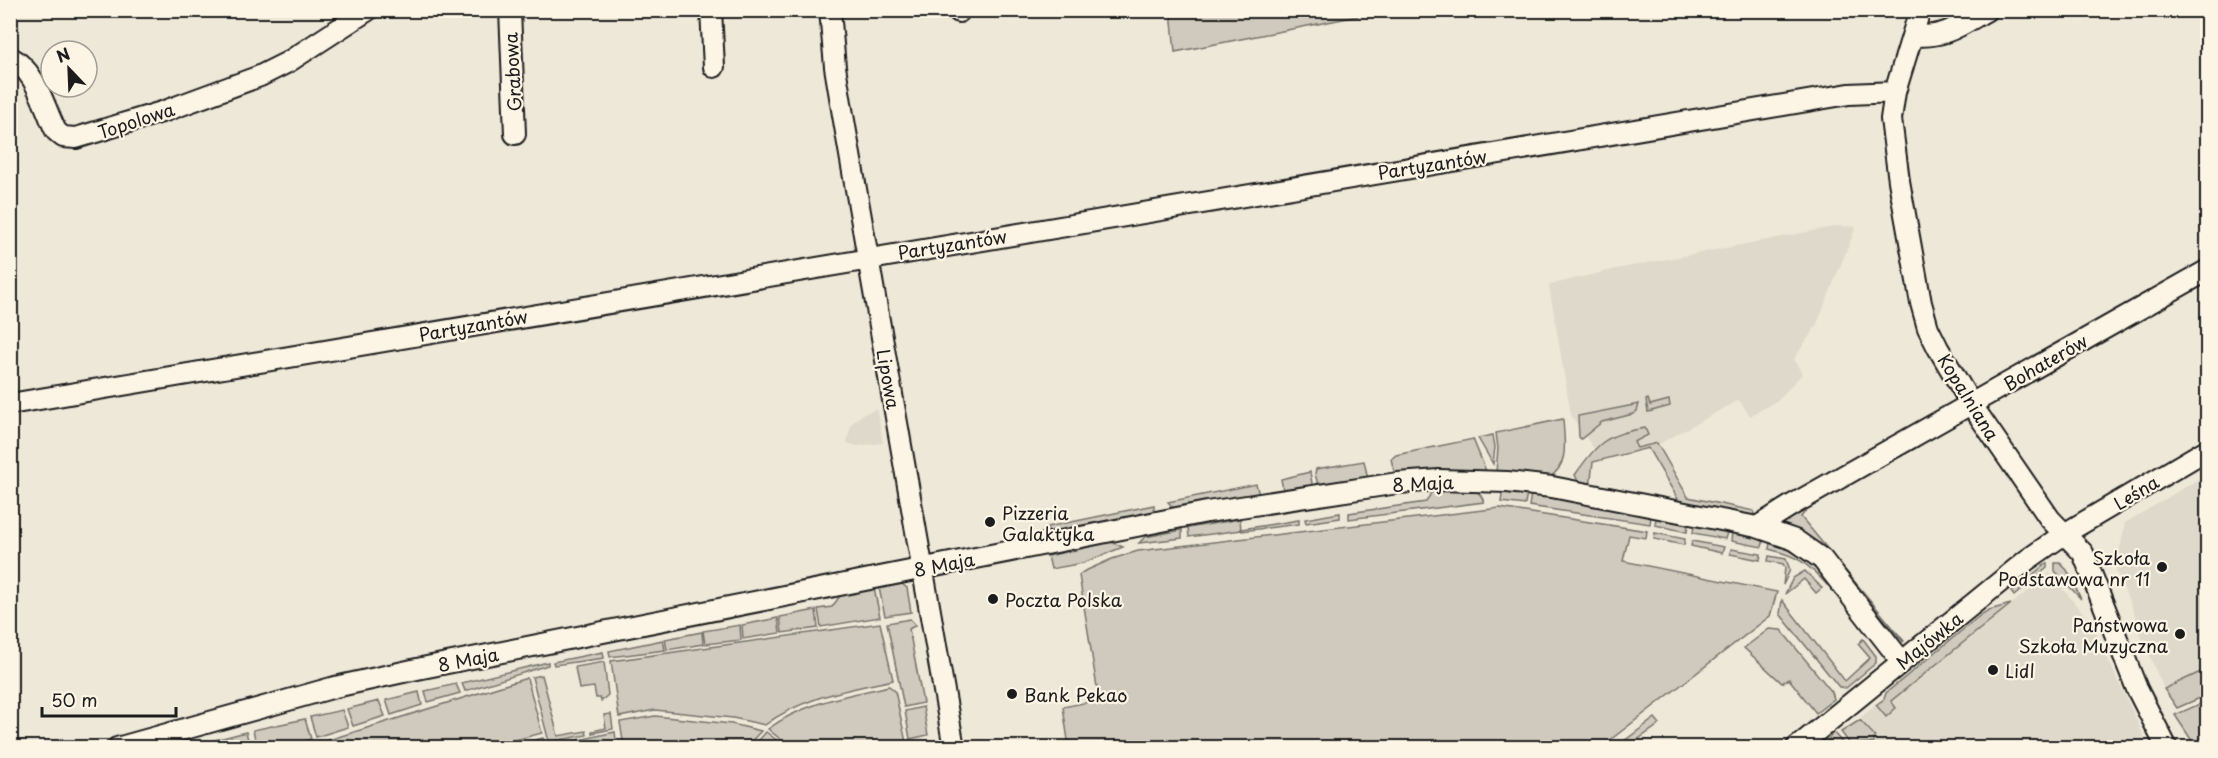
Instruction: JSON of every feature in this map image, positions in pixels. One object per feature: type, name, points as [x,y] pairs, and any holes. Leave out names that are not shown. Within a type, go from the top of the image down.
[{"type":"street","name":"Topolowa","points":[[11,57],[22,65],[32,79],[56,131],[63,137],[71,139],[165,111],[260,76],[297,57],[368,10]]},
{"type":"street","name":"Grabowa","points":[[510,10],[515,134]]},
{"type":"street","points":[[711,10],[714,67]]},
{"type":"street","name":"Lipowa","points":[[830,10],[841,105],[954,747]]},
{"type":"street","name":"Kopalniana","points":[[1920,10],[1895,92],[1891,118],[1921,303],[1928,327],[1971,404],[2050,519],[2083,553],[2137,689],[2167,747]]},
{"type":"street","points":[[1913,35],[1929,37],[1947,32],[1987,10]]},
{"type":"street","name":"Partyzantów","points":[[10,404],[1849,94],[1895,92]]},
{"type":"street","name":"Bohaterów","points":[[1757,527],[1791,505],[2208,270]]},
{"type":"street","name":"Leśna","points":[[2064,534],[2208,449]]},
{"type":"street","name":"8 Maja","points":[[117,747],[346,685],[922,568],[1207,512],[1398,483],[1439,480],[1507,482],[1552,487],[1757,527],[1796,540],[1822,559],[1902,662]]},
{"type":"street","name":"Majówka","points":[[1796,747],[2027,561],[2064,534]]},
{"type":"shaded area","points":[[1171,10],[1361,11],[1358,16],[1175,52]]},
{"type":"shaded area","points":[[1838,226],[1856,227],[1816,326],[1794,359],[1802,374],[1778,400],[1750,416],[1739,400],[1659,444],[1598,455],[1571,415],[1549,285],[1616,269]]},
{"type":"shaded area","points":[[1648,399],[1650,405],[1669,400],[1670,406],[1648,412],[1646,400]]},
{"type":"shaded area","points":[[1639,404],[1637,411],[1633,414],[1602,422],[1581,439],[1579,437],[1578,416]]},
{"type":"shaded area","points":[[877,409],[883,443],[858,446],[847,443],[851,424],[863,414]]},
{"type":"shaded area","points":[[1563,419],[1565,444],[1563,459],[1556,472],[1549,478],[1496,472],[1498,448],[1496,433]]},
{"type":"shaded area","points":[[1645,428],[1648,435],[1634,442],[1637,448],[1657,443],[1688,497],[1754,511],[1753,519],[1682,506],[1648,448],[1593,462],[1590,486],[1580,484],[1575,475],[1597,448],[1621,433]]},
{"type":"shaded area","points":[[1493,435],[1495,447],[1493,464],[1478,438]]},
{"type":"shaded area","points":[[1473,439],[1486,471],[1441,471],[1395,475],[1391,459],[1396,455]]},
{"type":"shaded area","points":[[1917,445],[1918,447],[1836,492]]},
{"type":"shaded area","points":[[1364,461],[1368,479],[1319,488],[1316,469]]},
{"type":"shaded area","points":[[1310,472],[1313,489],[1287,493],[1283,490],[1281,479]]},
{"type":"shaded area","points":[[2207,474],[2207,669],[2164,689],[2116,571],[2125,523]]},
{"type":"shaded area","points":[[1256,484],[1260,498],[1178,513],[1168,502]]},
{"type":"shaded area","points":[[1470,489],[1479,493],[1484,502],[1349,519],[1349,513],[1426,502],[1432,491]]},
{"type":"shaded area","points":[[1506,491],[1527,492],[1525,505],[1501,502],[1502,495]]},
{"type":"shaded area","points":[[1531,494],[1651,516],[1650,524],[1529,506]]},
{"type":"shaded area","points":[[1154,505],[1154,512],[1149,519],[1049,537],[1047,527]]},
{"type":"shaded area","points":[[1808,507],[1801,517],[1903,642],[1821,544],[1784,524],[1786,520]]},
{"type":"shaded area","points":[[1500,508],[1647,531],[1646,538],[1629,535],[1623,561],[1777,592],[1770,616],[1601,747],[1069,747],[1063,707],[1099,700],[1079,575],[1083,572],[1112,559],[1138,551]]},
{"type":"shaded area","points":[[1340,513],[1340,518],[1306,523],[1305,519]]},
{"type":"shaded area","points":[[1656,518],[1688,525],[1687,532],[1655,525]]},
{"type":"shaded area","points":[[1240,519],[1241,530],[1189,537],[1188,528]]},
{"type":"shaded area","points":[[1299,520],[1299,524],[1242,531],[1242,529]]},
{"type":"shaded area","points":[[1694,526],[1727,532],[1725,539],[1693,533]]},
{"type":"shaded area","points":[[1182,530],[1182,538],[1139,543],[1145,537]]},
{"type":"shaded area","points":[[1655,533],[1685,539],[1684,545],[1654,539]]},
{"type":"shaded area","points":[[1732,533],[1764,539],[1762,547],[1731,541]]},
{"type":"shaded area","points":[[1692,541],[1724,547],[1722,553],[1691,546]]},
{"type":"shaded area","points":[[1111,542],[1123,547],[1083,563],[1051,569],[1048,556]]},
{"type":"shaded area","points":[[1770,542],[1795,553],[1809,563],[1829,582],[1827,585],[1801,561],[1769,549]]},
{"type":"shaded area","points":[[1731,549],[1761,554],[1760,560],[1730,554]]},
{"type":"shaded area","points":[[1769,556],[1786,559],[1790,570],[1783,585],[1785,568],[1783,564],[1768,561]]},
{"type":"shaded area","points":[[2047,563],[2047,568],[2014,596],[2011,592]]},
{"type":"shaded area","points":[[2055,563],[2060,563],[2067,570],[2081,599],[2055,571]]},
{"type":"shaded area","points":[[1805,571],[1822,588],[1816,593],[1804,579],[1785,594],[1793,578]]},
{"type":"shaded area","points":[[2050,573],[2091,623],[2149,747],[1875,747],[1877,736],[1860,718],[1876,705],[1887,717],[1896,708],[1892,701]]},
{"type":"shaded area","points":[[902,584],[907,588],[911,612],[885,616],[879,588]]},
{"type":"shaded area","points":[[874,588],[880,617],[821,627],[818,609],[832,607],[842,593]]},
{"type":"shaded area","points":[[1782,600],[1845,681],[1870,658],[1858,644],[1863,639],[1876,656],[1876,663],[1846,688],[1839,687],[1780,614]]},
{"type":"shaded area","points":[[2011,604],[1891,701],[1896,708],[1886,717],[1876,705],[1884,699],[1886,693],[1982,614]]},
{"type":"shaded area","points":[[816,610],[818,628],[782,633],[780,617]]},
{"type":"shaded area","points":[[778,618],[780,633],[743,639],[742,625]]},
{"type":"shaded area","points":[[910,619],[916,625],[909,629],[923,703],[904,707],[887,623]]},
{"type":"shaded area","points":[[880,623],[893,680],[842,691],[810,701],[779,715],[765,725],[733,718],[655,710],[619,717],[611,661]]},
{"type":"shaded area","points":[[740,625],[741,640],[705,644],[703,631]]},
{"type":"shaded area","points":[[1769,629],[1781,630],[1832,692],[1834,699],[1816,713],[1789,679],[1782,683],[1744,648]]},
{"type":"shaded area","points":[[702,632],[703,644],[667,650],[665,639]]},
{"type":"shaded area","points":[[663,640],[665,650],[610,657],[609,651]]},
{"type":"shaded area","points":[[603,652],[604,658],[554,665],[553,662]]},
{"type":"shaded area","points":[[548,662],[548,665],[465,691],[462,683]]},
{"type":"shaded area","points":[[604,662],[608,695],[601,701],[600,698],[596,698],[594,687],[579,689],[575,667]]},
{"type":"shaded area","points":[[2207,669],[2207,695],[2177,708],[2164,689]]},
{"type":"shaded area","points":[[542,675],[558,736],[586,731],[587,735],[549,742],[532,677]]},
{"type":"shaded area","points":[[527,678],[542,733],[489,747],[306,747]]},
{"type":"shaded area","points":[[456,684],[460,693],[428,702],[425,691]]},
{"type":"shaded area","points":[[889,686],[895,691],[907,747],[790,747],[768,729],[811,706]]},
{"type":"shaded area","points":[[419,692],[422,705],[391,715],[386,700]]},
{"type":"shaded area","points":[[379,701],[385,716],[353,726],[347,709]]},
{"type":"shaded area","points":[[2204,702],[2207,710],[2207,747],[2196,747],[2175,715]]},
{"type":"shaded area","points":[[923,707],[928,735],[910,739],[905,711]]},
{"type":"shaded area","points":[[342,710],[348,727],[316,737],[310,717]]},
{"type":"shaded area","points":[[611,714],[613,729],[592,733],[592,731],[606,728],[604,715]]},
{"type":"shaded area","points":[[655,716],[732,724],[761,731],[746,747],[624,747],[620,722]]},
{"type":"shaded area","points":[[1655,718],[1660,724],[1627,747],[1616,747]]},
{"type":"shaded area","points":[[305,719],[311,739],[287,746],[256,743],[253,730]]},
{"type":"shaded area","points":[[1860,720],[1875,736],[1874,743],[1850,744],[1841,732]]},
{"type":"shaded area","points":[[246,732],[250,747],[188,747]]},
{"type":"shaded area","points":[[615,732],[617,747],[552,748],[552,746]]},
{"type":"shaded area","points":[[766,732],[786,747],[753,747]]},
{"type":"shaded area","points":[[1833,732],[1846,747],[1824,747]]},
{"type":"shaded area","points":[[543,738],[545,747],[509,747]]},
{"type":"place","name":"Pizzeria Galaktyka","points":[[990,522]]},
{"type":"place","name":"Szkoła Podstawowa nr 11","points":[[2162,567]]},
{"type":"place","name":"Poczta Polska","points":[[993,599]]},
{"type":"place","name":"Państwowa Szkoła Muzyczna","points":[[2180,634]]},
{"type":"place","name":"Lidl","points":[[1993,670]]},
{"type":"place","name":"Bank Pekao","points":[[1012,694]]}]
